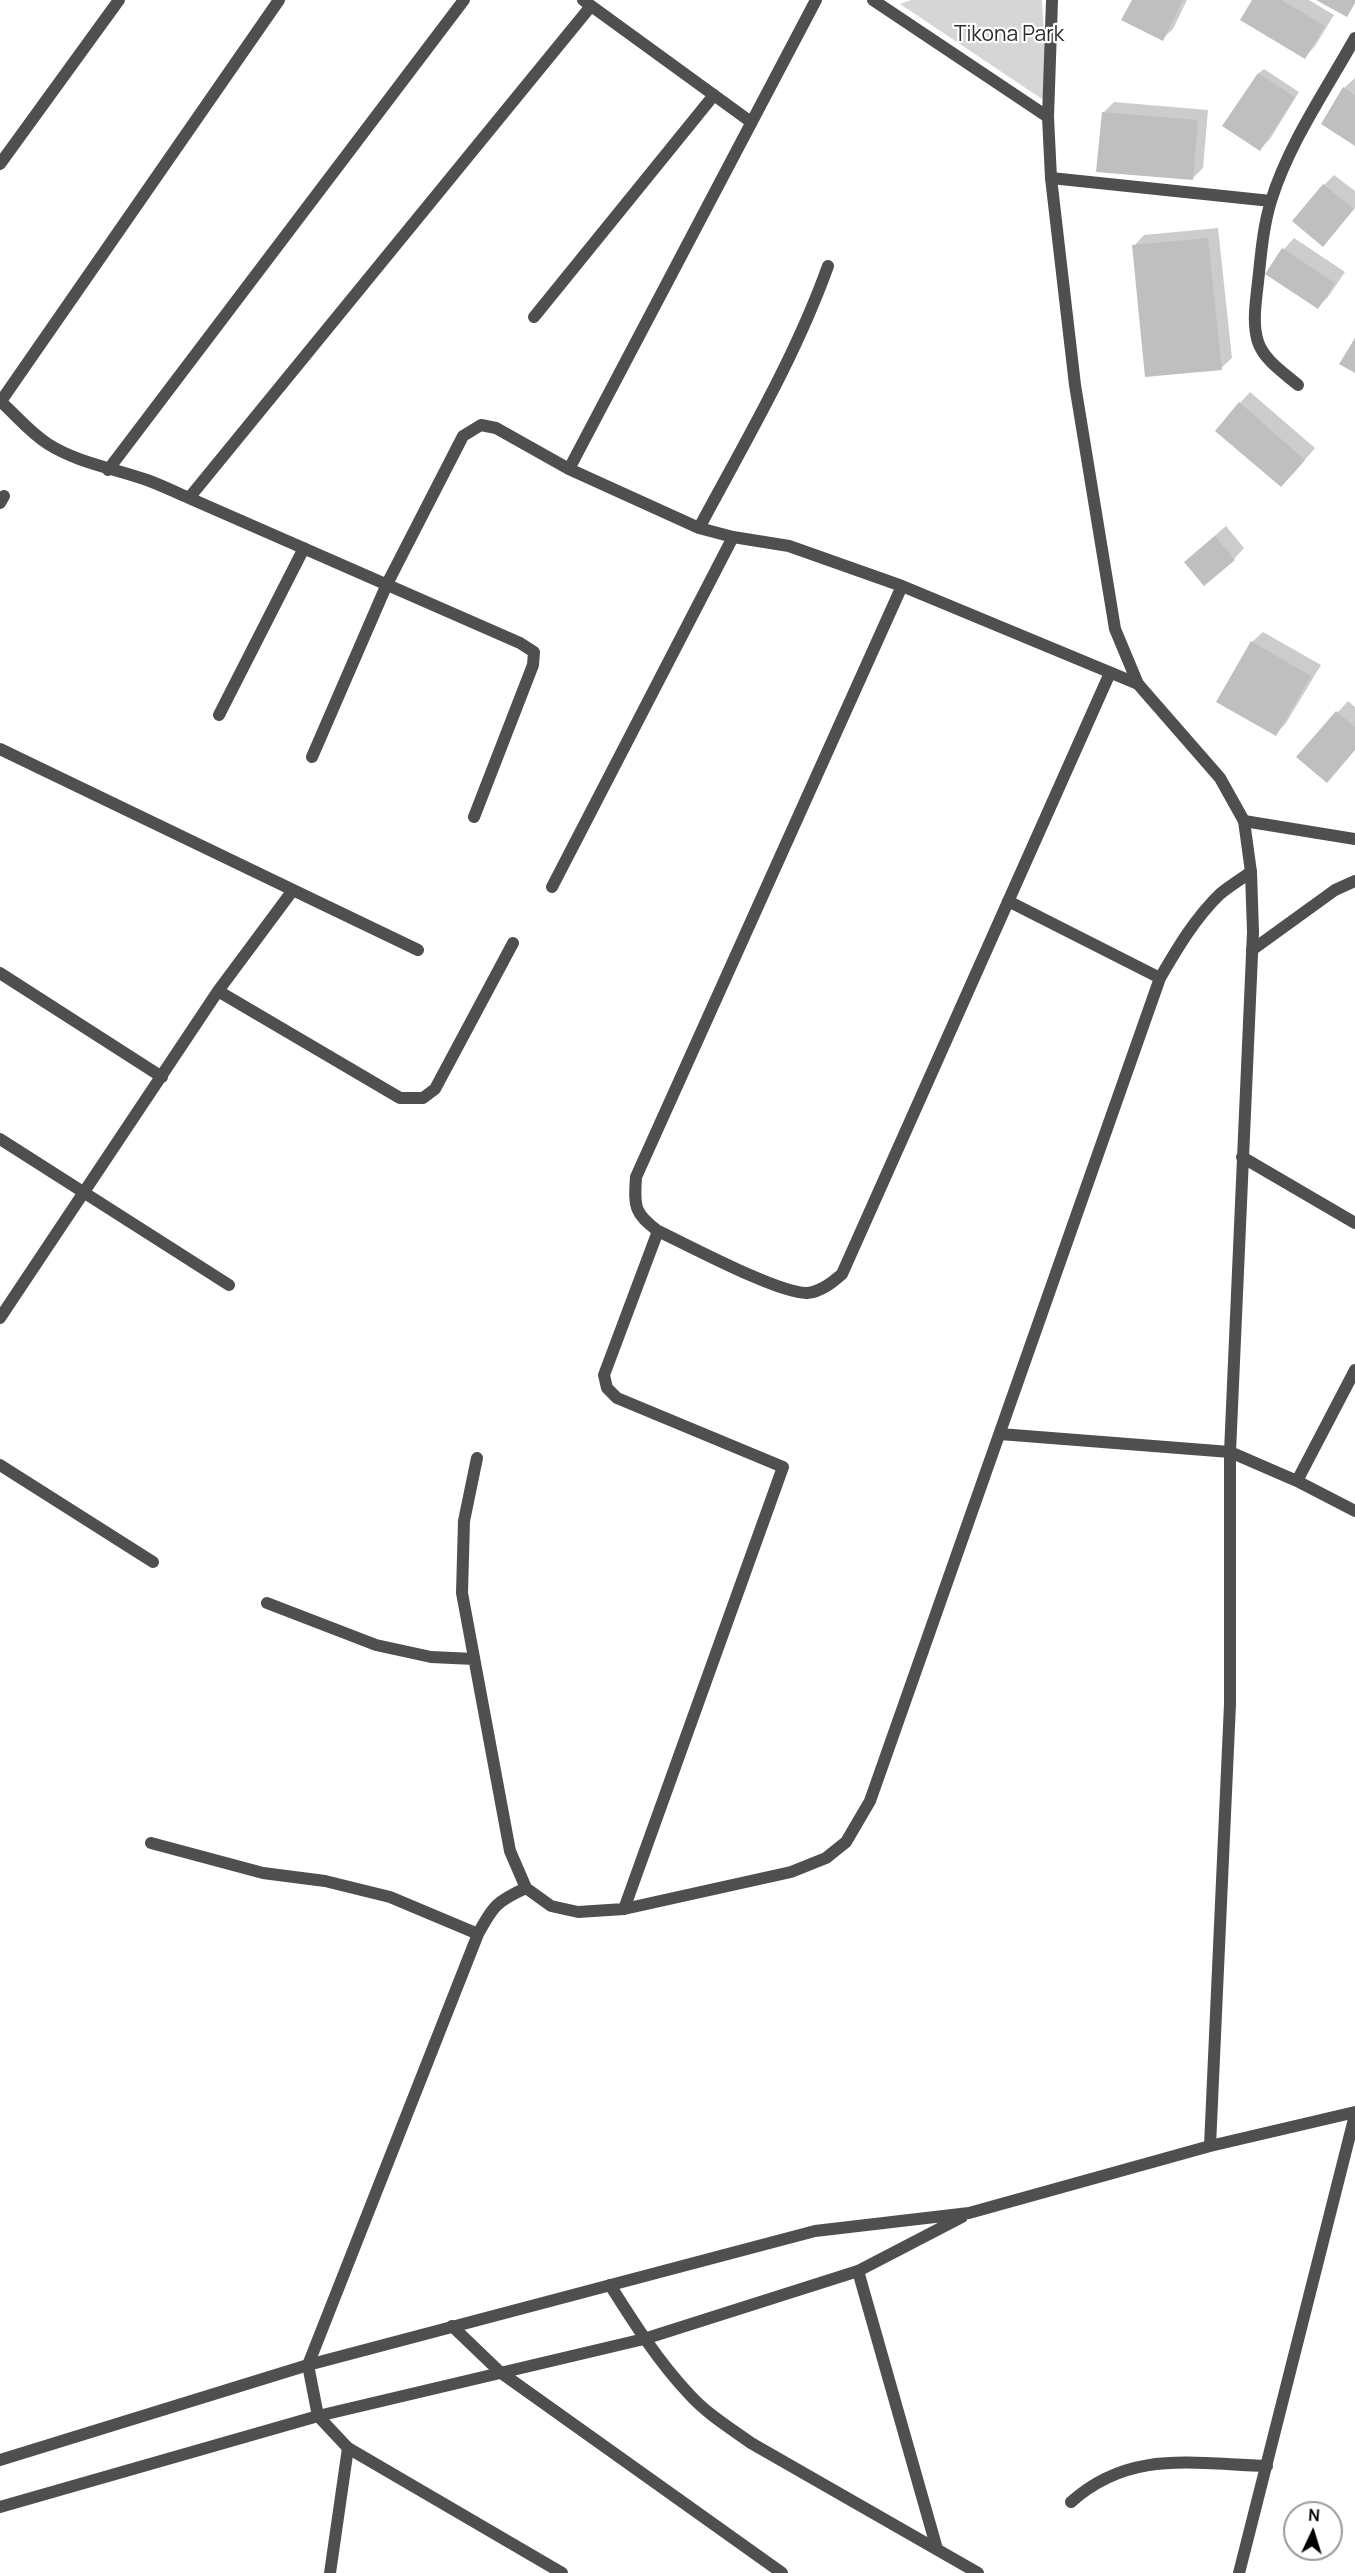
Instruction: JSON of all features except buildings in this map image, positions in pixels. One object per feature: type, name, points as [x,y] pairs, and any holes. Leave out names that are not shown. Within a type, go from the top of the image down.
[{"type":"street","points":[[0,164],[119,0]]},
{"type":"street","points":[[279,0],[1,401],[24,426],[47,444],[108,470],[147,480],[520,643],[534,652],[533,665],[474,817]]},
{"type":"street","points":[[108,470],[464,0]]},
{"type":"street","points":[[569,469],[816,0]]},
{"type":"street","points":[[1052,0],[1048,117],[1051,178],[1075,385],[1115,629],[1138,684],[1220,778],[1244,821],[1251,872],[1252,950],[1230,1452],[1230,1704],[1210,2146]]},
{"type":"street","points":[[879,1],[1048,117]]},
{"type":"street","points":[[189,498],[587,3],[752,122]]},
{"type":"street","points":[[1298,386],[1267,358],[1258,341],[1255,315],[1263,235],[1271,201],[1301,134],[1355,38]]},
{"type":"street","points":[[534,317],[714,95]]},
{"type":"street","points":[[1051,178],[1271,201]]},
{"type":"street","points":[[699,528],[793,353],[828,266]]},
{"type":"street","points":[[312,757],[387,584],[463,436],[481,425],[496,428],[569,469],[699,528],[733,537],[789,546],[902,586],[1138,684]]},
{"type":"street","points":[[552,887],[733,537]]},
{"type":"street","points":[[219,715],[304,548]]},
{"type":"street","points":[[902,586],[636,1177],[634,1204],[641,1218],[658,1231],[780,1288],[807,1293],[829,1286],[842,1274],[1110,673]]},
{"type":"street","points":[[0,749],[418,950]]},
{"type":"street","points":[[1244,821],[1355,839]]},
{"type":"street","points":[[477,1458],[464,1521],[461,1553],[462,1593],[510,1851],[526,1888],[551,1906],[578,1912],[624,1909],[791,1872],[826,1858],[846,1842],[870,1801],[1160,978],[1183,939],[1204,912],[1221,894],[1251,872]]},
{"type":"street","points":[[1252,950],[1335,890],[1355,881]]},
{"type":"street","points":[[0,1318],[218,991],[293,890]]},
{"type":"street","points":[[1008,902],[1160,978]]},
{"type":"street","points":[[218,991],[400,1098],[423,1098],[435,1089],[513,943]]},
{"type":"street","points":[[0,973],[162,1077]]},
{"type":"street","points":[[0,1139],[229,1285]]},
{"type":"street","points":[[1242,1157],[1355,1223]]},
{"type":"street","points":[[624,1909],[783,1467],[617,1398],[607,1388],[604,1374],[658,1231]]},
{"type":"street","points":[[1297,1481],[1355,1370]]},
{"type":"street","points":[[999,1434],[1230,1452],[1297,1481],[1355,1511]]},
{"type":"street","points":[[0,1465],[153,1562]]},
{"type":"street","points":[[267,1603],[376,1645],[431,1657],[474,1659]]},
{"type":"street","points":[[151,1843],[242,1868],[325,1881],[390,1897],[477,1934]]},
{"type":"street","points":[[526,1888],[503,1898],[489,1914],[477,1934],[308,2365],[318,2416],[348,2448],[562,2573]]},
{"type":"street","points":[[0,2460],[308,2365],[815,2231],[969,2213],[1210,2146],[1355,2113],[1239,2573]]},
{"type":"street","points":[[0,2507],[318,2416],[644,2339],[858,2271],[969,2213]]},
{"type":"street","points":[[858,2271],[937,2549]]},
{"type":"street","points":[[610,2284],[644,2339],[690,2395],[718,2420],[751,2443],[978,2573]]},
{"type":"street","points":[[452,2326],[500,2372],[782,2573]]},
{"type":"street","points":[[330,2573],[348,2448]]},
{"type":"street","points":[[1071,2502],[1088,2487],[1106,2477],[1127,2469],[1155,2463],[1267,2466]]},
{"type":"green space","name":"Tikona Park","points":[[911,0],[1042,0],[1048,103],[900,4]]}]
